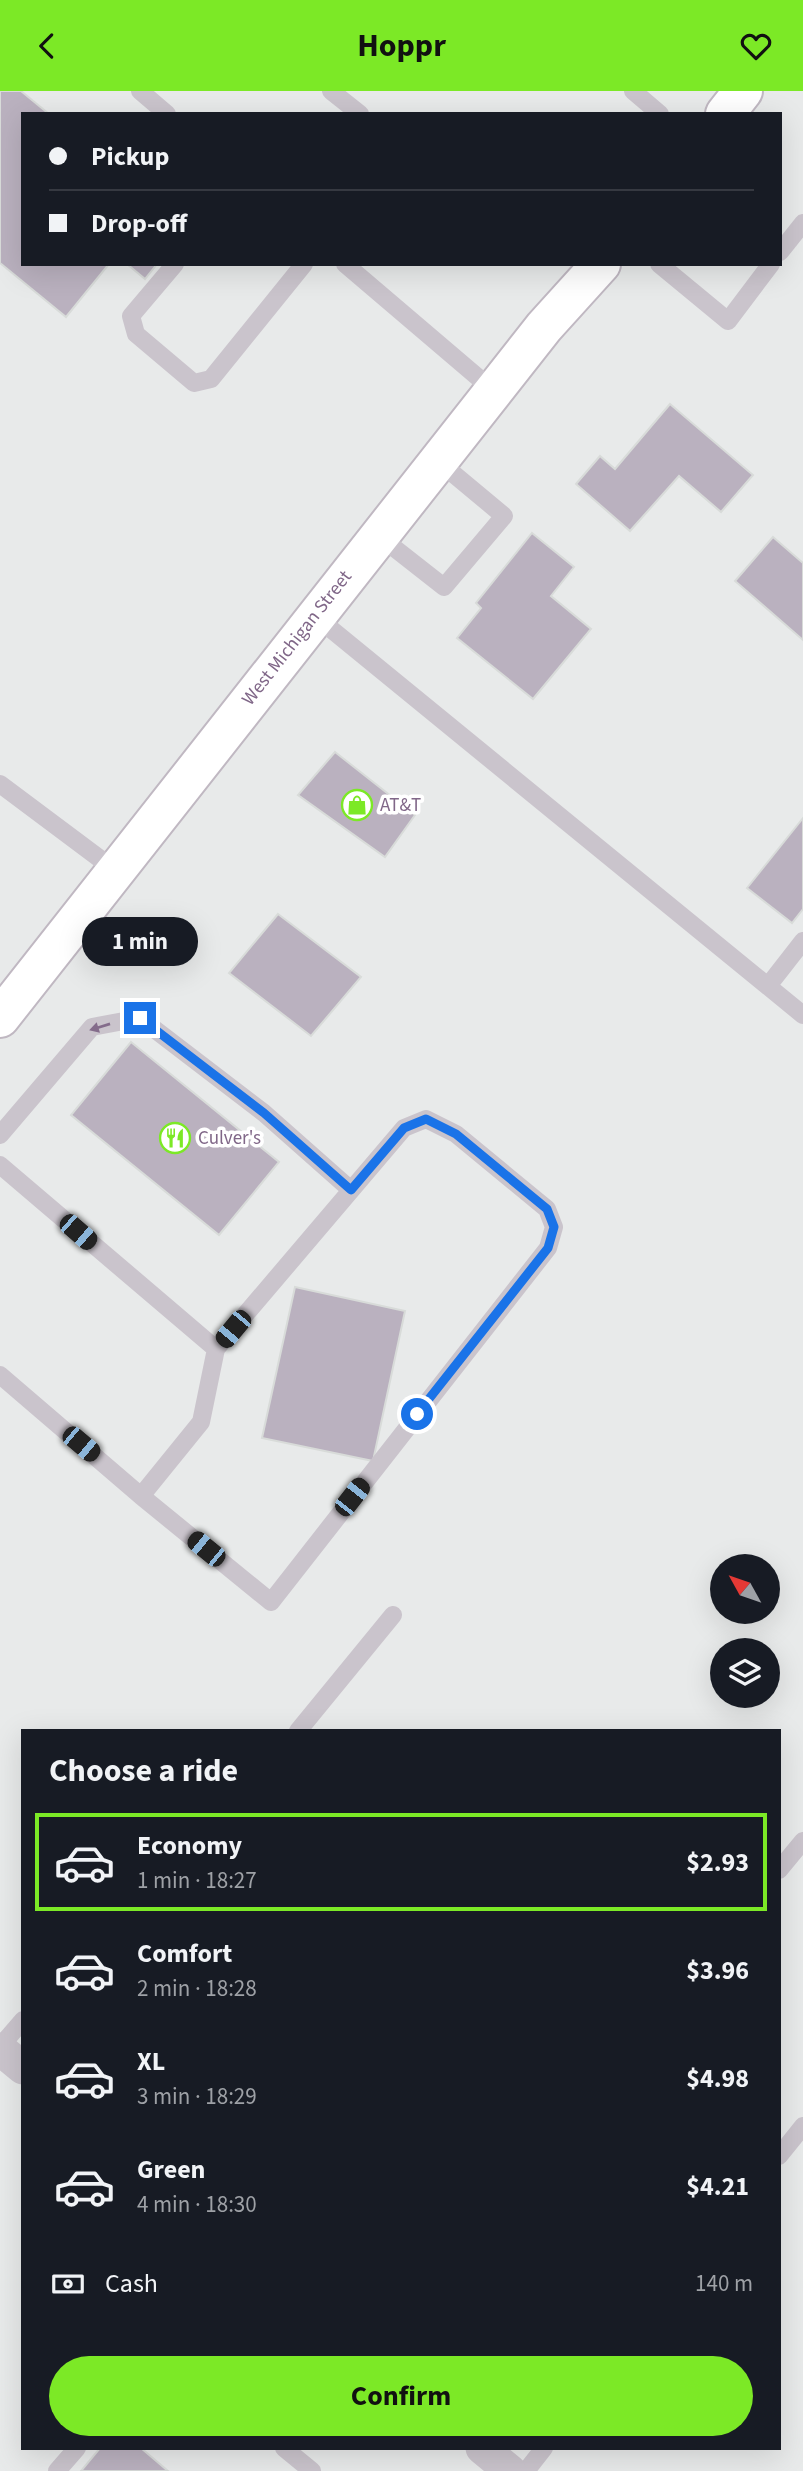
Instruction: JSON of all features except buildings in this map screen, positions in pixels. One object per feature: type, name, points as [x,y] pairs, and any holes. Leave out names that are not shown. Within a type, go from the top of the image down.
[{"type":"main road","points":[[727,112],[743,91]]},
{"type":"main road","name":"West Michigan Street","points":[[0,1018],[544,327],[599,266]]},
{"type":"street","points":[[0,2048],[21,2066]]},
{"type":"street","points":[[484,2450],[510,2471]]},
{"type":"lane","points":[[140,91],[165,112]]},
{"type":"lane","points":[[331,91],[357,112]]},
{"type":"lane","points":[[632,91],[658,112]]},
{"type":"lane","points":[[782,249],[803,223]]},
{"type":"lane","points":[[172,266],[131,316],[136,334],[194,383],[211,379],[302,266]]},
{"type":"lane","points":[[347,266],[494,390]]},
{"type":"lane","points":[[661,266],[727,321],[769,266]]},
{"type":"lane","points":[[379,536],[444,586],[504,516],[438,461]]},
{"type":"lane","points":[[315,615],[803,1015]]},
{"type":"lane","points":[[0,784],[115,870]]},
{"type":"lane","points":[[768,986],[803,941]]},
{"type":"lane","points":[[0,1135],[92,1027],[140,1018],[264,1113],[351,1190]]},
{"type":"lane","points":[[0,1375],[141,1496],[271,1602],[548,1248],[554,1227],[547,1209],[456,1134],[426,1119],[404,1128],[216,1349],[201,1422],[141,1496]]},
{"type":"lane","points":[[0,1165],[216,1349]]},
{"type":"lane","points":[[300,1729],[393,1615]]},
{"type":"lane","points":[[781,1868],[803,1841]]},
{"type":"lane","points":[[0,2048],[21,2022]]},
{"type":"lane","points":[[781,2154],[803,2126]]},
{"type":"lane","points":[[57,2471],[75,2450]]},
{"type":"lane","points":[[286,2450],[312,2471]]},
{"type":"lane","points":[[526,2471],[542,2450]]},
{"type":"shaded area","points":[[0,91],[803,91],[803,2471],[0,2471]]},
{"type":"place","name":"AT&T","points":[[357,805]]},
{"type":"place","name":"Culver's","points":[[175,1138]]},
{"type":"route","points":[[140,1018],[264,1113],[351,1190],[404,1128],[426,1119],[456,1134],[547,1209],[554,1227],[548,1248],[417,1414]]}]
